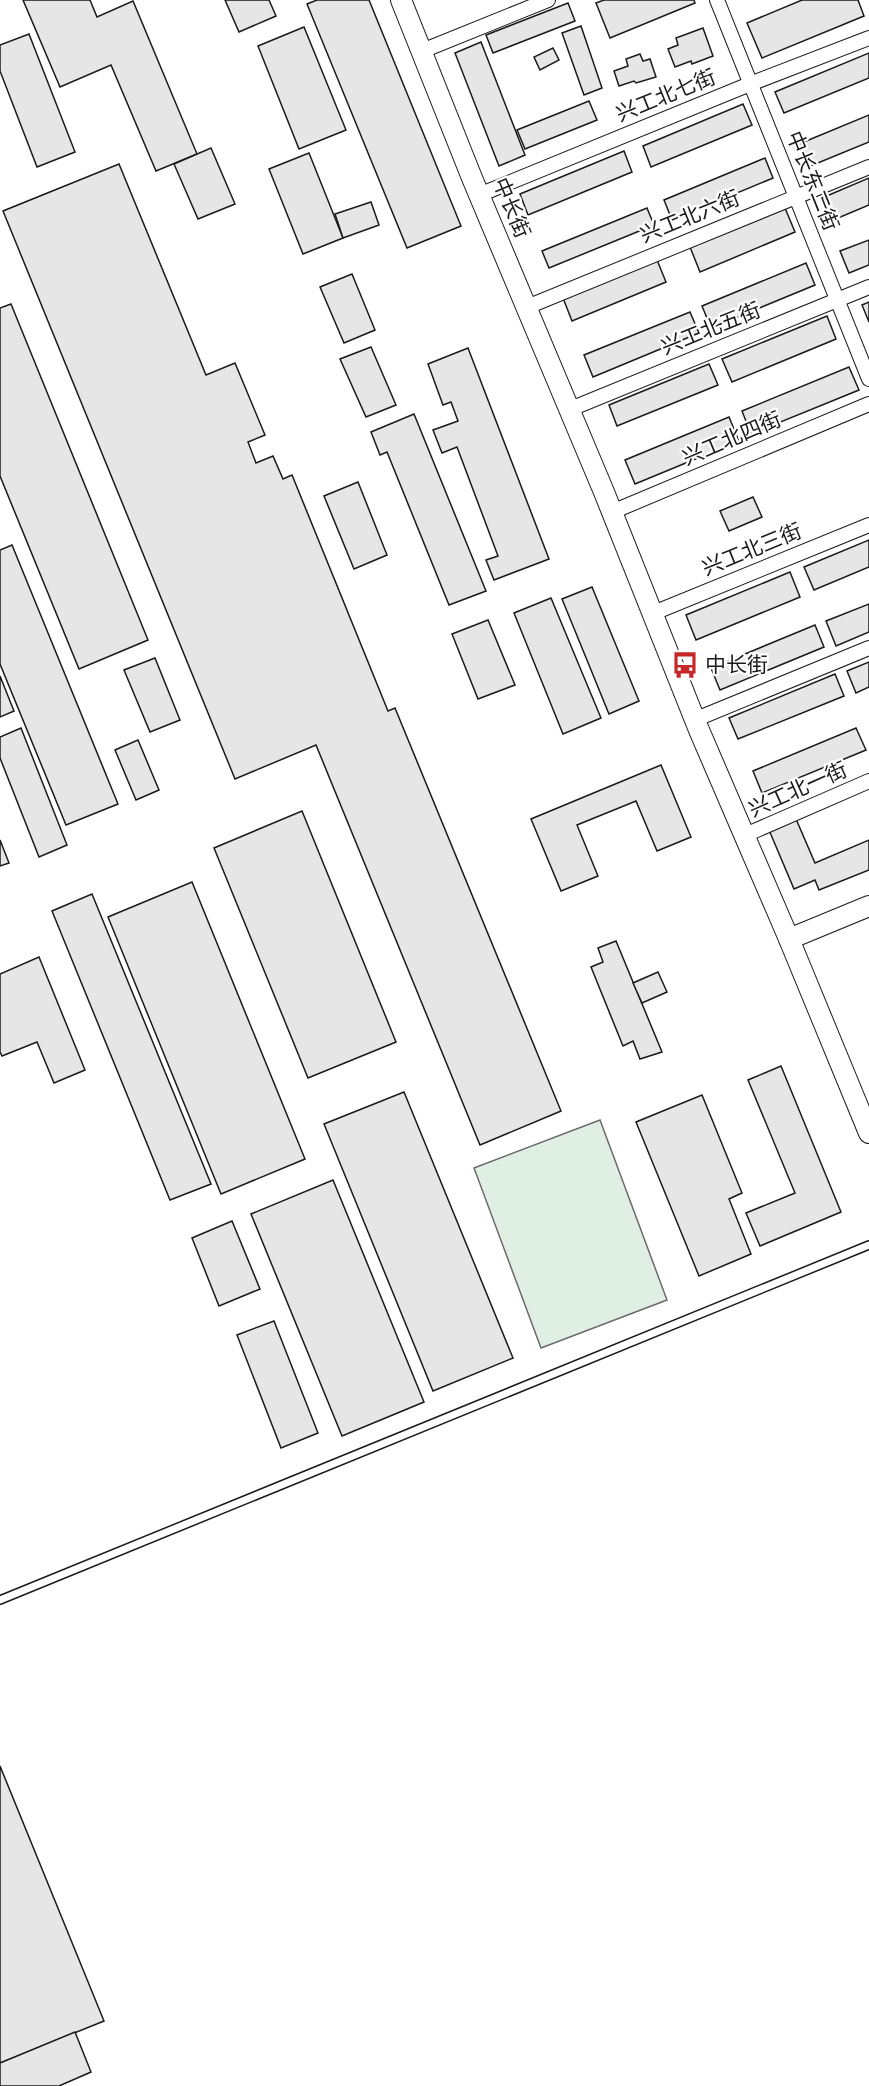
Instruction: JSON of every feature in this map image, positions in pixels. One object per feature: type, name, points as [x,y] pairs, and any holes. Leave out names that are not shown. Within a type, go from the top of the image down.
[{"type":"street","name":"中长街","points":[[401,0],[479,195],[612,513],[694,720],[789,939],[869,1133]]},
{"type":"street","points":[[422,51],[548,0]]},
{"type":"street","name":"中长东二街","points":[[717,0],[869,378]]},
{"type":"street","name":"兴工北七街","points":[[479,195],[869,38]]},
{"type":"street","name":"兴工北六街","points":[[527,307],[869,167]]},
{"type":"street","name":"兴工北五街","points":[[568,410],[869,287]]},
{"type":"street","name":"兴工北四街","points":[[612,513],[869,404]]},
{"type":"street","name":"兴工北三街","points":[[651,614],[869,525]]},
{"type":"street","points":[[694,720],[869,648]]},
{"type":"street","name":"兴工北一街","points":[[743,837],[869,781]]},
{"type":"street","points":[[789,939],[869,906]]},
{"type":"lane","points":[[0,1600],[869,1245]]},
{"type":"green space","points":[[600,1120],[667,1300],[541,1348],[474,1168]]},
{"type":"building","points":[[23,0],[90,0],[97,17],[133,1],[197,154],[156,171],[111,65],[60,87]]},
{"type":"building","points":[[225,0],[269,0],[276,16],[239,32]]},
{"type":"building","points":[[317,0],[369,0],[461,226],[407,248],[307,4]]},
{"type":"building","points":[[604,0],[694,0],[695,3],[610,38],[596,3]]},
{"type":"building","points":[[802,0],[858,0],[864,16],[762,58],[747,23]]},
{"type":"building","points":[[568,3],[575,21],[493,53],[486,35]]},
{"type":"building","points":[[581,26],[602,88],[584,95],[562,33]]},
{"type":"building","points":[[304,27],[346,130],[299,149],[258,46]]},
{"type":"building","points":[[703,28],[713,56],[692,64],[691,61],[675,67],[668,49],[678,45],[676,38]]},
{"type":"building","points":[[29,34],[75,152],[37,167],[0,71],[0,45]]},
{"type":"building","points":[[481,42],[525,155],[499,166],[455,53]]},
{"type":"building","points":[[553,48],[559,60],[540,70],[534,57]]},
{"type":"building","points":[[869,53],[869,78],[784,113],[775,92]]},
{"type":"building","points":[[640,54],[643,61],[650,59],[656,77],[619,86],[614,71],[628,66],[626,59]]},
{"type":"building","points":[[589,101],[597,120],[525,149],[517,130]]},
{"type":"building","points":[[743,104],[752,125],[651,167],[643,146]]},
{"type":"building","points":[[869,115],[869,142],[808,167],[799,144]]},
{"type":"building","points":[[211,148],[235,204],[198,219],[174,164]]},
{"type":"building","points":[[624,151],[632,172],[528,215],[520,194]]},
{"type":"building","points":[[309,153],[343,238],[303,254],[269,169]]},
{"type":"building","points":[[765,158],[773,178],[672,220],[664,200]]},
{"type":"building","points":[[119,164],[206,375],[235,363],[265,435],[248,442],[256,463],[273,456],[283,479],[292,475],[388,711],[395,708],[561,1111],[480,1145],[316,745],[235,779],[3,211]]},
{"type":"building","points":[[869,178],[869,205],[831,221],[822,198]]},
{"type":"building","points":[[371,202],[379,225],[343,238],[335,214]]},
{"type":"building","points":[[647,208],[654,225],[549,268],[542,251]]},
{"type":"building","points":[[785,208],[795,232],[700,272],[690,247]]},
{"type":"building","points":[[869,240],[869,265],[849,273],[840,251]]},
{"type":"building","points":[[657,260],[666,282],[572,321],[563,298]]},
{"type":"building","points":[[806,263],[815,285],[711,328],[702,306]]},
{"type":"building","points":[[352,274],[375,330],[344,343],[320,287]]},
{"type":"building","points":[[869,302],[869,322],[862,305]]},
{"type":"building","points":[[11,304],[148,640],[79,669],[0,476],[0,308]]},
{"type":"building","points":[[690,312],[699,333],[593,377],[584,355]]},
{"type":"building","points":[[827,316],[836,339],[732,382],[722,359]]},
{"type":"building","points":[[371,347],[396,405],[366,417],[340,359]]},
{"type":"building","points":[[468,348],[549,559],[494,580],[486,560],[498,556],[457,447],[442,453],[433,430],[458,421],[451,402],[443,405],[428,364]]},
{"type":"building","points":[[709,364],[718,385],[617,426],[609,405]]},
{"type":"building","points":[[849,367],[859,390],[751,434],[742,411]]},
{"type":"building","points":[[414,414],[486,591],[449,605],[387,452],[380,455],[371,432]]},
{"type":"building","points":[[729,417],[739,441],[635,484],[625,460]]},
{"type":"building","points":[[358,482],[387,555],[354,569],[324,496]]},
{"type":"building","points":[[753,497],[762,517],[729,531],[720,511]]},
{"type":"building","points":[[869,540],[869,567],[814,590],[804,567]]},
{"type":"building","points":[[12,545],[118,804],[66,825],[0,664],[0,550]]},
{"type":"building","points":[[790,572],[800,597],[696,640],[686,615]]},
{"type":"building","points":[[592,587],[639,701],[609,714],[562,599]]},
{"type":"building","points":[[551,598],[601,718],[563,734],[514,613]]},
{"type":"building","points":[[869,604],[869,632],[836,646],[826,621]]},
{"type":"building","points":[[488,620],[515,685],[478,699],[452,634]]},
{"type":"building","points":[[815,625],[824,647],[720,690],[711,668]]},
{"type":"building","points":[[155,658],[180,720],[150,732],[124,670]]},
{"type":"building","points":[[869,662],[869,687],[856,693],[847,671]]},
{"type":"building","points":[[835,674],[844,696],[738,739],[729,718]]},
{"type":"building","points":[[0,676],[14,711],[0,717]]},
{"type":"building","points":[[21,728],[67,845],[39,857],[0,758],[0,737]]},
{"type":"building","points":[[856,728],[866,750],[762,793],[753,771]]},
{"type":"building","points":[[138,740],[159,790],[136,800],[115,750]]},
{"type":"building","points":[[661,765],[691,837],[657,851],[636,801],[577,825],[598,876],[561,891],[531,819]]},
{"type":"building","points":[[302,811],[396,1042],[308,1078],[214,848]]},
{"type":"building","points":[[796,819],[815,863],[869,840],[869,870],[819,890],[815,880],[794,889],[769,830]]},
{"type":"building","points":[[0,840],[9,863],[0,866]]},
{"type":"building","points":[[192,882],[305,1159],[221,1194],[108,917]]},
{"type":"building","points":[[92,894],[211,1184],[170,1200],[52,911]]},
{"type":"building","points":[[616,941],[662,1052],[640,1059],[633,1041],[623,1046],[591,967],[603,962],[598,948]]},
{"type":"building","points":[[39,957],[85,1070],[54,1083],[37,1042],[2,1056],[0,1052],[0,974]]},
{"type":"building","points":[[658,972],[667,992],[642,1003],[633,983]]},
{"type":"building","points":[[781,1066],[841,1212],[760,1246],[746,1213],[795,1193],[748,1080]]},
{"type":"building","points":[[404,1092],[513,1358],[433,1391],[324,1124]]},
{"type":"building","points":[[702,1095],[742,1193],[729,1199],[751,1254],[699,1276],[636,1122]]},
{"type":"building","points":[[333,1180],[424,1402],[342,1436],[251,1214]]},
{"type":"building","points":[[232,1221],[260,1289],[219,1306],[192,1238]]},
{"type":"building","points":[[274,1321],[318,1433],[281,1448],[237,1335]]},
{"type":"building","points":[[0,1766],[104,2021],[0,2063]]},
{"type":"building","points":[[75,2032],[91,2072],[59,2086],[0,2086],[0,2063]]},
{"type":"place","name":"中长街","points":[[685,665]]}]
